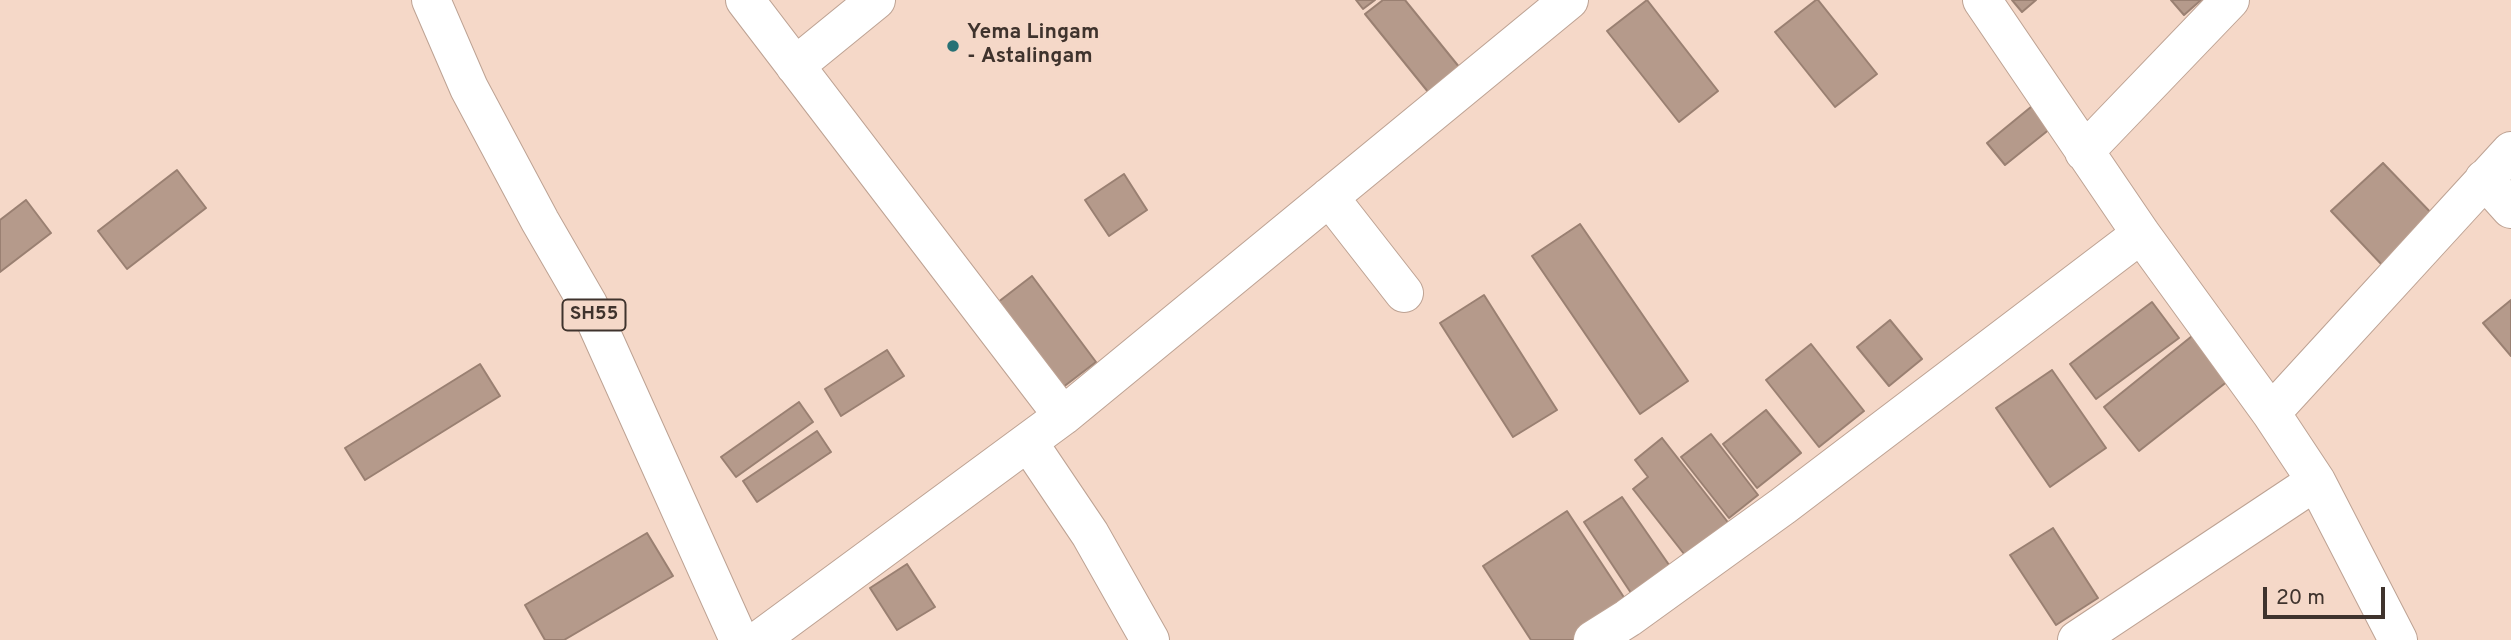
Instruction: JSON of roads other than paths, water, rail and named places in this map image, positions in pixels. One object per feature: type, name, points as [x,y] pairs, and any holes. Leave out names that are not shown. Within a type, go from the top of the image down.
[{"type":"street","name":"SH55","points":[[431,0],[469,88],[588,304],[739,640]]},
{"type":"street","points":[[745,0],[1063,416]]},
{"type":"street","points":[[794,66],[876,0]]},
{"type":"street","points":[[760,640],[1063,416],[1569,0]]},
{"type":"street","points":[[1982,0],[2084,152],[2271,413],[2316,481],[2398,640]]},
{"type":"street","points":[[2084,152],[2230,0]]},
{"type":"street","points":[[2271,413],[2511,151]]},
{"type":"street","points":[[2484,179],[2511,209]]},
{"type":"street","points":[[1329,197],[1404,293]]},
{"type":"street","points":[[1593,640],[1628,618],[1783,506],[2141,234]]},
{"type":"street","points":[[1028,442],[1090,534],[1150,640]]},
{"type":"street","points":[[2077,640],[2316,481]]},
{"type":"place","name":"Yema Lingam - Astalingam","points":[[953,46]]}]
